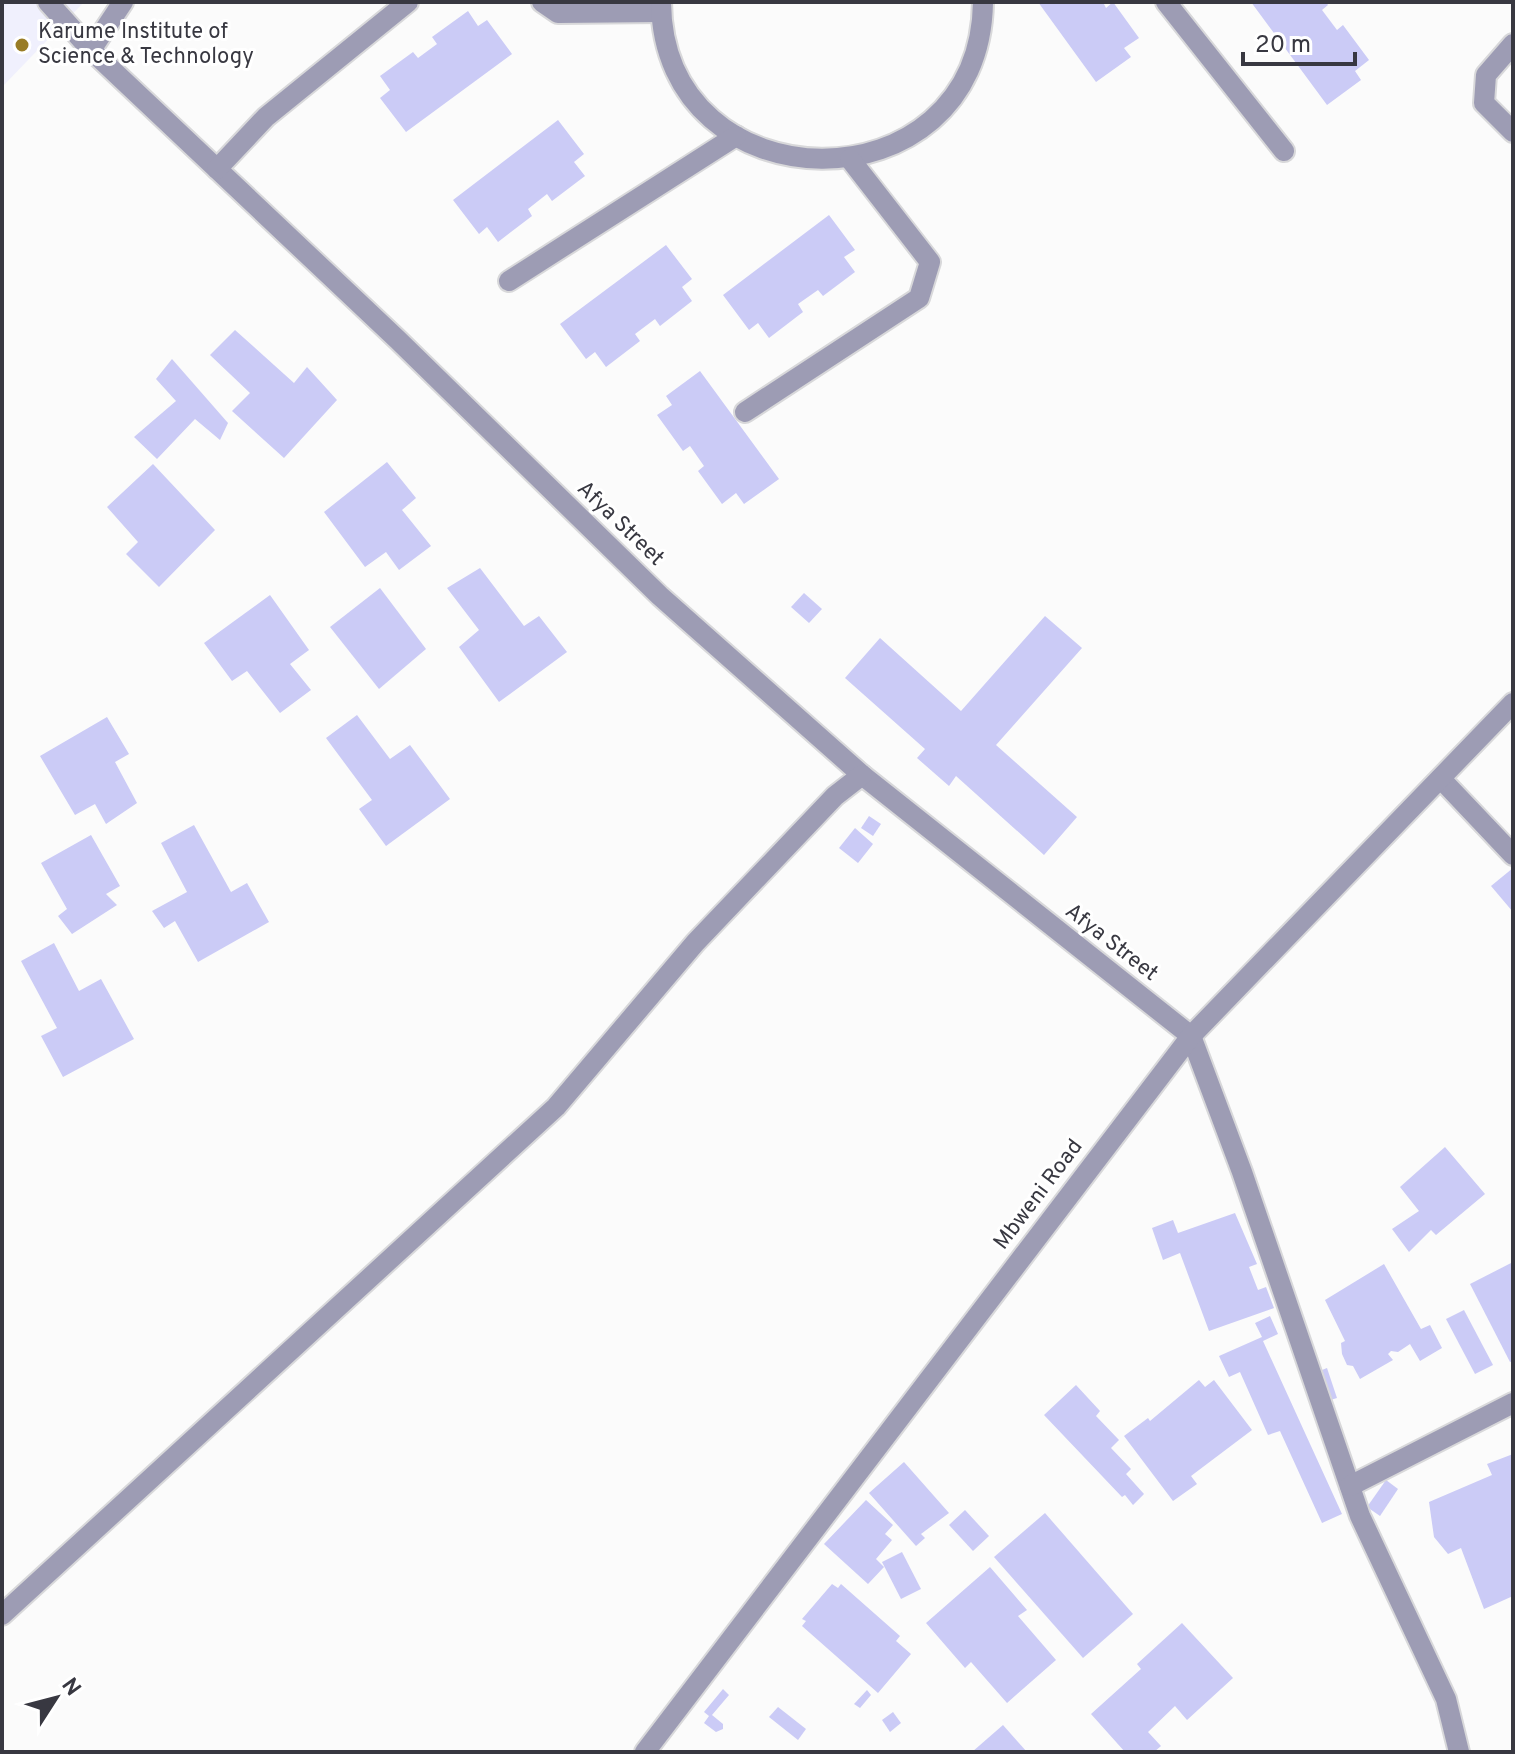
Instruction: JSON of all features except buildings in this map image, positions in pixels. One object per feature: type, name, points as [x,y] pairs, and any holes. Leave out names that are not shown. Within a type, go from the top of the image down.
[{"type":"street","name":"Afya Street","points":[[48,2],[91,50],[660,596],[862,775],[1191,1036]]},
{"type":"street","points":[[91,50],[123,2]]},
{"type":"street","points":[[217,169],[266,117],[408,2]]},
{"type":"street","points":[[542,2],[558,13],[661,7],[666,42],[692,95],[736,136],[763,150],[791,158],[820,161],[850,159],[906,138],[950,99],[977,46],[983,2]]},
{"type":"street","points":[[1166,2],[1284,151]]},
{"type":"street","points":[[1513,44],[1486,75],[1484,103],[1513,132]]},
{"type":"street","points":[[509,281],[736,136]]},
{"type":"street","points":[[745,412],[919,298],[928,277],[930,262],[850,159]]},
{"type":"street","name":"Mbweni Road","points":[[645,1752],[1191,1036],[1442,780],[1513,703]]},
{"type":"street","points":[[2,1615],[556,1107],[695,943],[835,796],[862,775]]},
{"type":"street","points":[[1442,780],[1513,855]]},
{"type":"street","points":[[1191,1036],[1242,1172],[1360,1516],[1446,1699],[1459,1752]]},
{"type":"street","points":[[1350,1486],[1513,1403]]},
{"type":"shaded area","name":"Karume Institute of Science & Technology","points":[[2,2],[84,2],[2,87]]},
{"type":"place","name":"Karume Institute of Science & Technology","points":[[22,45]]}]
